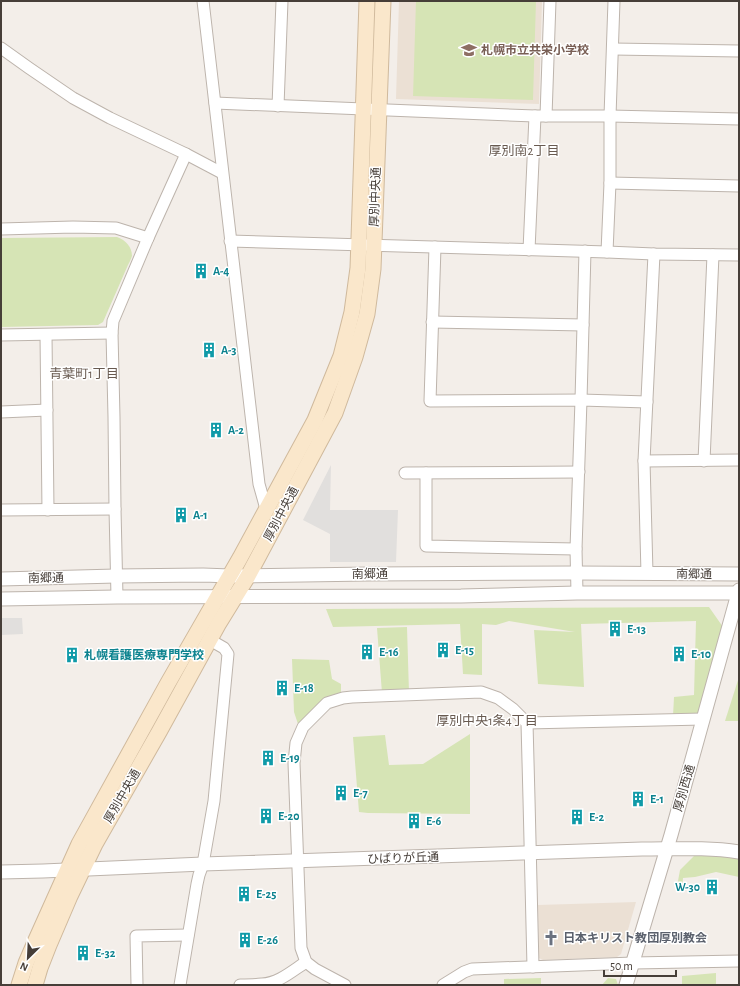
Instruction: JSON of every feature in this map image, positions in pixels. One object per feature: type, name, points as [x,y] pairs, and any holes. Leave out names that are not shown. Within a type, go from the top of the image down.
[{"type":"main road","name":"厚別中央通","points":[[34,985],[70,896],[95,844],[219,623],[248,576],[336,413],[355,357],[367,314],[373,269],[367,244],[364,110],[367,1]]},
{"type":"main road","name":"厚別中央通","points":[[19,985],[28,957],[79,844],[168,683],[219,596],[315,420],[341,356],[352,312],[358,268],[367,244],[378,110],[383,1]]},
{"type":"street","points":[[203,1],[259,484],[266,509]]},
{"type":"street","points":[[278,106],[282,1]]},
{"type":"street","points":[[529,250],[550,1]]},
{"type":"street","points":[[607,252],[614,1]]},
{"type":"street","points":[[1,48],[73,98],[110,118],[222,173]]},
{"type":"street","points":[[613,48],[739,51]]},
{"type":"street","points":[[214,103],[541,116],[739,119]]},
{"type":"street","points":[[117,597],[114,509],[113,321],[186,154]]},
{"type":"street","points":[[610,183],[739,186]]},
{"type":"street","points":[[1,229],[73,227],[116,228],[148,238]]},
{"type":"street","points":[[230,241],[654,254],[739,255]]},
{"type":"street","points":[[435,247],[430,401],[581,400],[647,402]]},
{"type":"street","points":[[577,593],[576,548],[585,251]]},
{"type":"street","points":[[647,573],[644,461],[654,254]]},
{"type":"street","points":[[704,461],[713,255]]},
{"type":"street","points":[[432,322],[583,325]]},
{"type":"street","points":[[1,335],[112,333]]},
{"type":"street","points":[[46,335],[48,510]]},
{"type":"street","points":[[1,412],[47,410]]},
{"type":"street","points":[[644,461],[739,460]]},
{"type":"street","points":[[406,473],[579,472]]},
{"type":"street","points":[[426,473],[426,546],[576,548]]},
{"type":"street","points":[[1,510],[114,509]]},
{"type":"street","name":"南郷通","points":[[1,579],[203,575],[248,576],[576,573],[739,574]]},
{"type":"street","name":"南郷通","points":[[1,600],[117,597],[461,596],[577,593],[739,592]]},
{"type":"street","name":"厚別西通","points":[[626,985],[739,592]]},
{"type":"street","points":[[180,985],[197,884],[203,864],[214,801],[228,654],[224,648],[210,640]]},
{"type":"street","points":[[345,985],[315,969],[306,962],[300,948],[294,763],[296,743],[303,727],[327,703],[352,697],[481,692],[498,698],[513,709],[527,723],[533,967]]},
{"type":"street","points":[[527,723],[703,719]]},
{"type":"street","name":"ひばりが丘通","points":[[1,872],[642,849],[693,848],[739,852]]},
{"type":"street","points":[[137,985],[136,936],[188,935]]},
{"type":"street","points":[[443,985],[464,972],[472,969],[739,961]]},
{"type":"street","points":[[240,985],[272,982],[286,976],[306,962]]},
{"type":"shaded area","name":"札幌市立共栄小学校","points":[[399,1],[542,1],[539,104],[396,99]]},
{"type":"shaded area","points":[[331,465],[330,510],[398,510],[396,562],[330,562],[330,534],[303,520]]},
{"type":"shaded area","points":[[1,618],[22,618],[23,634],[1,635]]},
{"type":"shaded area","points":[[636,902],[621,954],[617,957],[543,960],[539,958],[538,905]]},
{"type":"green space","name":"札幌市立共栄小学校","points":[[416,1],[536,1],[533,100],[413,96]]},
{"type":"green space","points":[[117,237],[128,244],[132,252],[132,256],[103,322],[98,325],[1,327],[1,238]]},
{"type":"green space","points":[[709,607],[723,627],[700,716],[673,716],[674,697],[694,695],[696,621],[581,624],[584,687],[538,684],[534,630],[575,632],[509,621],[496,625],[482,624],[482,675],[463,674],[460,624],[333,627],[326,609]]},
{"type":"green space","points":[[407,627],[409,693],[382,693],[377,628]]},
{"type":"green space","points":[[292,659],[329,660],[332,679],[341,684],[341,696],[299,727],[294,712]]},
{"type":"green space","points":[[739,677],[739,721],[725,721]]},
{"type":"green space","points":[[470,734],[470,814],[359,812],[353,737],[385,735],[389,765],[423,764]]},
{"type":"green space","points":[[694,856],[725,856],[739,858],[739,877],[716,872],[683,878],[682,889],[676,892],[680,870]]},
{"type":"green space","points":[[716,973],[716,985],[682,985],[682,976]]},
{"type":"green space","points":[[541,978],[541,985],[504,985],[504,979]]},
{"type":"green space","points":[[608,978],[616,979],[618,985],[602,985]]},
{"type":"place","name":"札幌市立共栄小学校","points":[[469,50]]},
{"type":"place","name":"A-4","points":[[201,271]]},
{"type":"place","name":"A-3","points":[[209,350]]},
{"type":"place","name":"A-2","points":[[216,430]]},
{"type":"place","name":"A-1","points":[[181,515]]},
{"type":"place","name":"E-13","points":[[615,629]]},
{"type":"place","name":"E-15","points":[[443,650]]},
{"type":"place","name":"E-16","points":[[367,652]]},
{"type":"place","name":"E-10","points":[[679,654]]},
{"type":"place","name":"札幌看護医療専門学校","points":[[72,655]]},
{"type":"place","name":"E-18","points":[[282,688]]},
{"type":"place","name":"E-19","points":[[268,758]]},
{"type":"place","name":"E-7","points":[[341,793]]},
{"type":"place","name":"E-1","points":[[638,799]]},
{"type":"place","name":"E-20","points":[[266,816]]},
{"type":"place","name":"E-2","points":[[577,817]]},
{"type":"place","name":"E-6","points":[[414,821]]},
{"type":"place","name":"W-30","points":[[712,887]]},
{"type":"place","name":"E-25","points":[[244,894]]},
{"type":"place","name":"日本キリスト教団厚別教会","points":[[551,938]]},
{"type":"place","name":"E-26","points":[[245,940]]},
{"type":"place","name":"E-32","points":[[83,953]]},
{"type":"district","name":"厚別南2丁目","points":[[524,150]]},
{"type":"district","name":"青葉町1丁目","points":[[84,373]]},
{"type":"district","name":"厚別中央1条4丁目","points":[[487,720]]}]
